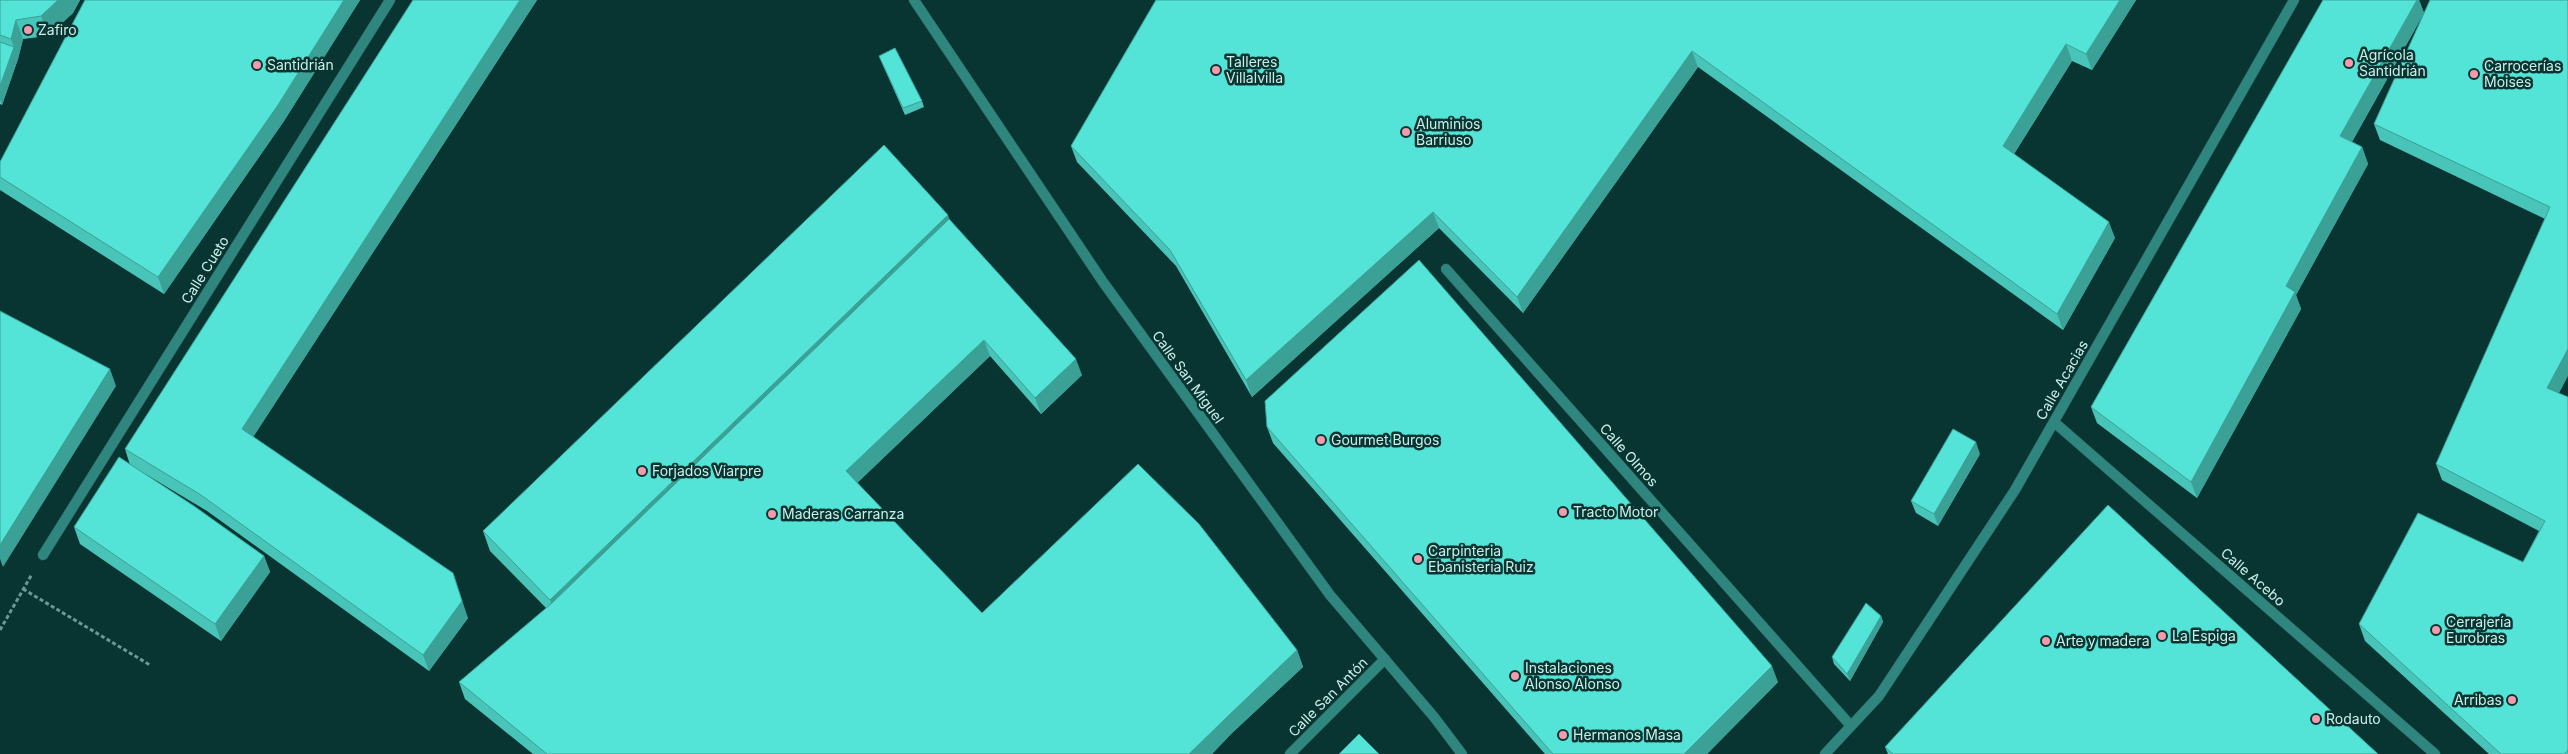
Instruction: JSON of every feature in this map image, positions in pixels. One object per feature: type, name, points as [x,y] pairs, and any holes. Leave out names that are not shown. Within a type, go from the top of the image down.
[{"type":"lane","name":"Calle Cueto","points":[[43,555],[390,0]]},
{"type":"lane","name":"Calle San Miguel","points":[[914,0],[1103,282],[1330,595],[1434,717],[1462,754]]},
{"type":"lane","name":"Calle Acacias","points":[[1825,754],[1879,696],[2015,490],[2294,0]]},
{"type":"lane","name":"Calle Olmos","points":[[1446,269],[1851,726]]},
{"type":"lane","name":"Calle Acebo","points":[[2054,422],[2435,754]]},
{"type":"lane","name":"Calle San Antón","points":[[1290,754],[1384,659]]},
{"type":"path","points":[[0,630],[43,555]]},
{"type":"path","points":[[23,589],[150,666]]},
{"type":"building","points":[[0,0],[58,0],[41,16],[16,20],[11,39],[0,35]]},
{"type":"building","points":[[85,0],[344,0],[278,105],[158,277],[0,177],[0,162]]},
{"type":"building","points":[[413,0],[520,0],[242,429],[453,573],[462,601],[423,655],[201,495],[125,449]]},
{"type":"building","points":[[1156,0],[2120,0],[2086,54],[2066,44],[2003,146],[2109,222],[2057,314],[1692,51],[1517,297],[1433,212],[1246,380],[1170,250],[1071,146]]},
{"type":"building","points":[[2323,0],[2417,0],[2340,136],[2362,147],[2286,286],[2295,292],[2191,482],[2091,407]]},
{"type":"building","points":[[2430,0],[2568,0],[2568,349],[2547,388],[2568,397],[2568,750],[2565,754],[2501,754],[2359,624],[2418,513],[2523,562],[2545,521],[2436,464],[2550,207],[2374,124]]},
{"type":"building","points":[[0,42],[14,47],[0,86]]},
{"type":"building","points":[[895,48],[922,101],[903,108],[879,56]]},
{"type":"building","name":"Forjados Viarpre","points":[[884,145],[948,215],[550,600],[483,531]]},
{"type":"building","name":"Maderas Carranza","points":[[949,219],[1076,359],[1035,398],[984,340],[846,471],[982,613],[1138,464],[1199,524],[1297,650],[1189,754],[547,754],[459,682],[551,604]]},
{"type":"building","points":[[1419,260],[1772,666],[1684,754],[1553,754],[1267,427],[1265,401]]},
{"type":"building","points":[[0,311],[110,369],[0,545]]},
{"type":"building","points":[[1953,429],[1976,442],[1934,514],[1911,501]]},
{"type":"building","points":[[119,457],[194,506],[264,556],[215,624],[74,527]]},
{"type":"building","points":[[2108,505],[2378,754],[1893,754],[1885,747]]},
{"type":"building","points":[[1866,603],[1881,616],[1847,674],[1832,657]]},
{"type":"building","points":[[1359,734],[1379,754],[1339,754]]},
{"type":"place","name":"Zafiro","points":[[28,30]]},
{"type":"place","name":"Agrícola Santidrián","points":[[2349,63]]},
{"type":"place","name":"Santidrián","points":[[257,65]]},
{"type":"place","name":"Talleres Villalvilla","points":[[1216,70]]},
{"type":"place","name":"Carrocerías Moises","points":[[2474,74]]},
{"type":"place","name":"Aluminios Barriuso","points":[[1406,132]]},
{"type":"place","name":"Gourmet Burgos","points":[[1321,440]]},
{"type":"place","name":"Forjados Viarpre","points":[[642,471]]},
{"type":"place","name":"Tracto Motor","points":[[1563,512]]},
{"type":"place","name":"Maderas Carranza","points":[[772,514]]},
{"type":"place","name":"Carpinteria Ebanisteria Ruiz","points":[[1418,559]]},
{"type":"place","name":"Cerrajería Eurobras","points":[[2436,630]]},
{"type":"place","name":"La Espiga","points":[[2162,636]]},
{"type":"place","name":"Arte y madera","points":[[2046,641]]},
{"type":"place","name":"Instalaciones Alonso Alonso","points":[[1515,676]]},
{"type":"place","name":"Arribas","points":[[2512,700]]},
{"type":"place","name":"Rodauto","points":[[2316,719]]},
{"type":"place","name":"Hermanos Masa","points":[[1563,735]]}]
